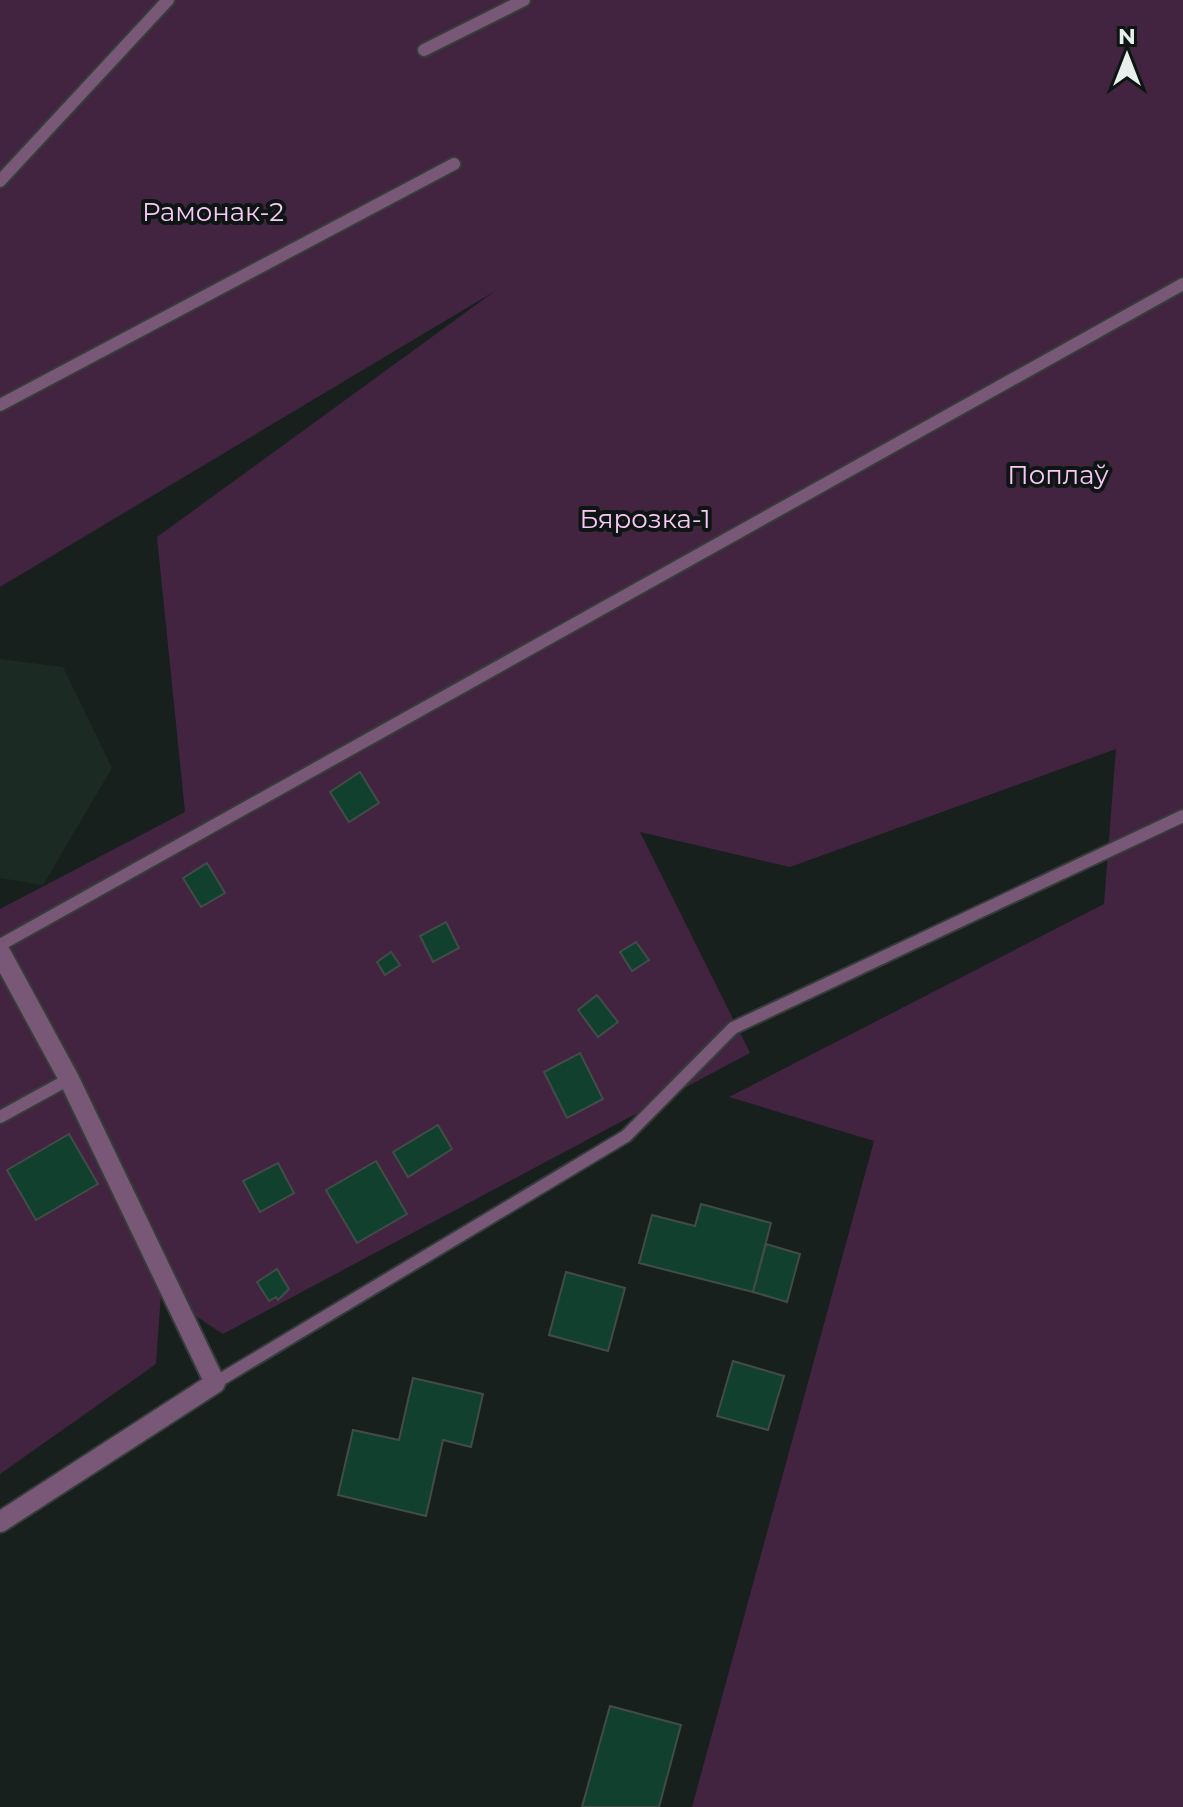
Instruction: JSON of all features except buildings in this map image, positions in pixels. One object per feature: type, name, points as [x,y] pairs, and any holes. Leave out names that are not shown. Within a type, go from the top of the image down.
[{"type":"street","points":[[0,952],[69,1079],[215,1383],[0,1522]]},
{"type":"lane","points":[[0,181],[168,0]]},
{"type":"lane","points":[[424,50],[524,0]]},
{"type":"lane","points":[[0,405],[454,164]]},
{"type":"lane","points":[[0,945],[1183,284]]},
{"type":"lane","points":[[215,1383],[626,1136],[733,1028],[1183,816]]},
{"type":"lane","points":[[0,1117],[69,1079]]},
{"type":"shaded area","points":[[0,659],[63,667],[112,768],[43,885],[0,878]]},
{"type":"green space","points":[[0,0],[1183,0],[1183,1807],[692,1807],[874,1141],[729,1097],[1104,904],[1116,749],[790,867],[640,832],[750,1053],[223,1334],[161,1293],[156,1364],[0,1474],[0,909],[185,812],[157,537],[495,291],[0,587]]},
{"type":"park label","name":"Рамонак-2","points":[[213,212]]},
{"type":"park label","name":"Поплаў","points":[[1058,475]]},
{"type":"park label","name":"Бярозка-1","points":[[645,519]]}]
